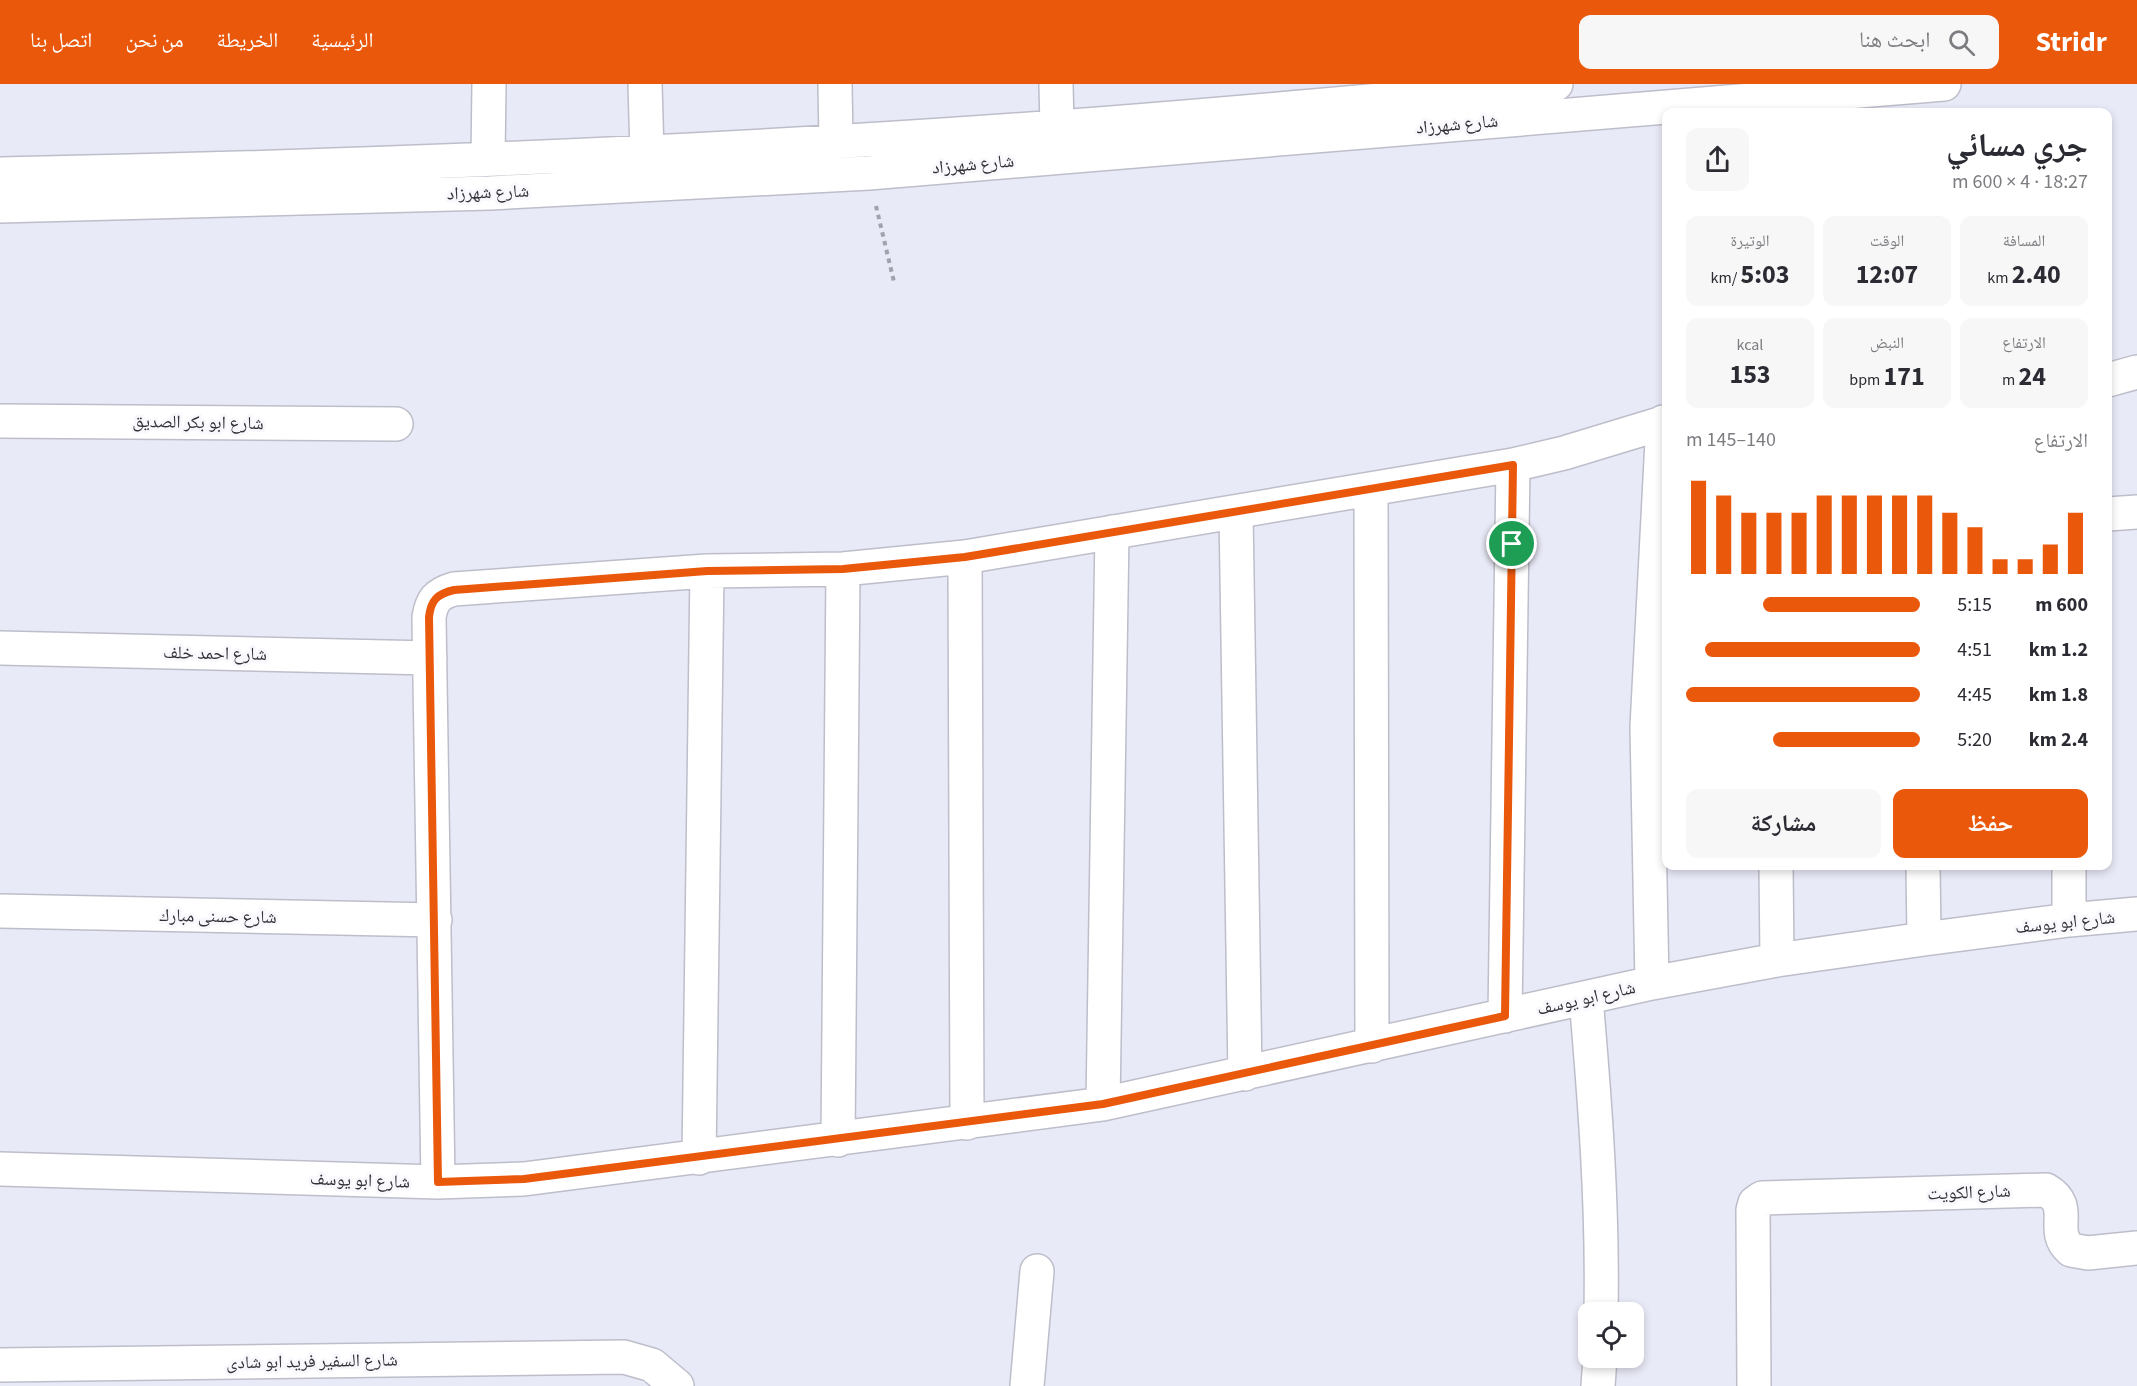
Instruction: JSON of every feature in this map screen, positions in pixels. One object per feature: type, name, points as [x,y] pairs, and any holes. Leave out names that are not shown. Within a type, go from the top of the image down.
[{"type":"street","points":[[488,159],[489,84]]},
{"type":"street","points":[[645,84],[646,153]]},
{"type":"street","points":[[835,84],[836,141]]},
{"type":"street","points":[[1056,84],[1057,127]]},
{"type":"street","name":"شارع شهرزاد","points":[[0,174],[261,169],[646,153],[1057,127],[1418,90],[1556,84]]},
{"type":"street","name":"شارع شهرزاد","points":[[0,206],[490,193],[868,173],[1944,84]]},
{"type":"street","points":[[868,139],[868,173]]},
{"type":"street","points":[[2112,379],[2137,372]]},
{"type":"street","name":"شارع ابو بكر الصديق","points":[[0,421],[396,424]]},
{"type":"street","points":[[438,1182],[429,617],[431,604],[440,593],[454,590],[707,571],[843,569],[965,557],[1513,465],[1594,445],[1662,423]]},
{"type":"street","points":[[1505,1016],[1513,465]]},
{"type":"street","points":[[1652,983],[1647,726],[1662,473]]},
{"type":"street","points":[[1371,490],[1372,1046]]},
{"type":"street","points":[[2112,514],[2137,512]]},
{"type":"street","points":[[1236,513],[1245,1074]]},
{"type":"street","points":[[1103,1104],[1112,531]]},
{"type":"street","points":[[965,557],[967,1123]]},
{"type":"street","points":[[838,1140],[843,569]]},
{"type":"street","points":[[699,1158],[707,571]]},
{"type":"street","name":"شارع احمد خلف","points":[[0,648],[430,658]]},
{"type":"street","points":[[1776,870],[1777,960]]},
{"type":"street","points":[[1923,870],[1924,939]]},
{"type":"street","points":[[2069,870],[2069,920]]},
{"type":"street","name":"شارع حسنى مبارك","points":[[0,911],[435,920]]},
{"type":"street","name":"شارع ابو يوسف","points":[[0,1169],[438,1182],[524,1179],[1103,1104],[1652,983],[1777,960],[2069,920],[2137,914]]},
{"type":"street","points":[[1586,998],[1600,1150],[1603,1232],[1601,1302]]},
{"type":"street","name":"شارع الكويت","points":[[1754,1386],[1753,1210],[1755,1203],[1762,1198],[2046,1190],[2058,1199],[2062,1206],[2060,1236],[2071,1250],[2088,1253],[2137,1248]]},
{"type":"street","points":[[1027,1386],[1037,1271]]},
{"type":"street","name":"شارع السفير فريد ابو شادى","points":[[0,1365],[265,1374],[624,1357],[652,1365],[677,1386]]},
{"type":"street","points":[[1598,1386],[1599,1368]]},
{"type":"path","points":[[868,173],[894,282]]},
{"type":"route","points":[[1513,465],[1512,544],[1505,1016],[1103,1104],[524,1179],[438,1182],[429,617],[431,604],[440,593],[454,590],[707,571],[843,569],[965,557],[1513,465]]}]
